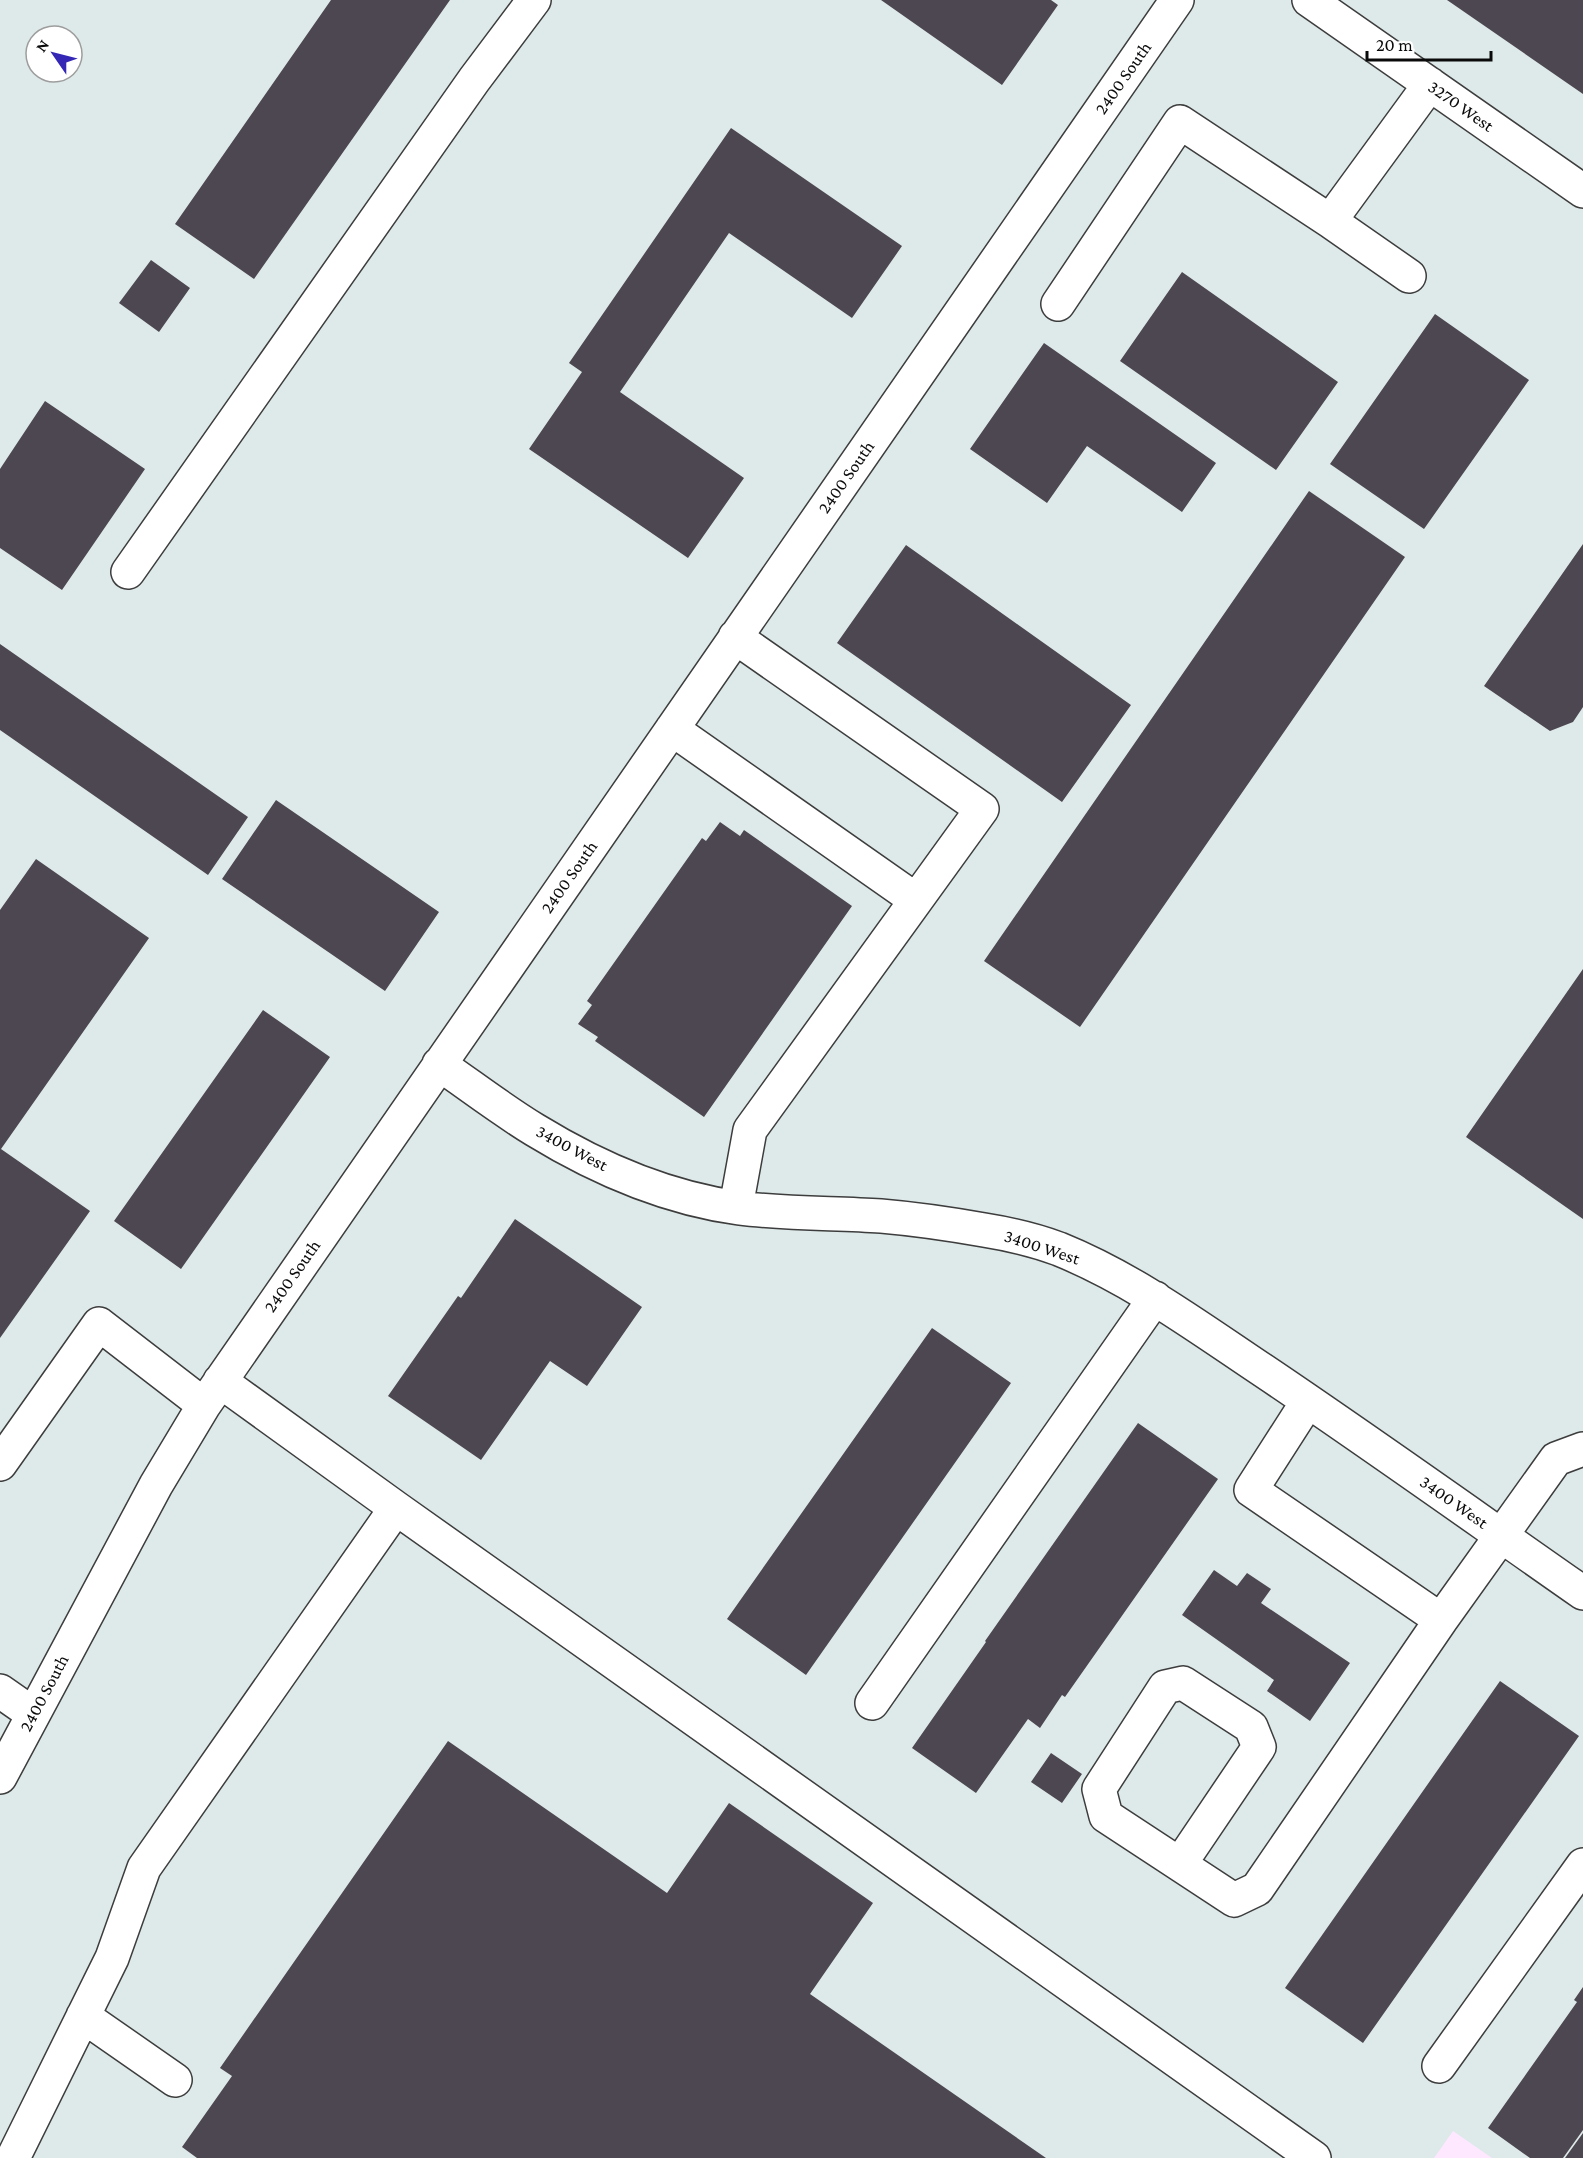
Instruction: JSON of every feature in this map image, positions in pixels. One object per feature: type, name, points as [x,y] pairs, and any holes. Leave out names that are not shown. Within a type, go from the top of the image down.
[{"type":"street","points":[[128,572],[474,80],[534,0]]},
{"type":"street","name":"2400 South","points":[[0,1777],[156,1485],[212,1393],[1177,0]]},
{"type":"street","name":"3270 West","points":[[1309,0],[1583,191]]},
{"type":"street","points":[[1330,221],[1430,84]]},
{"type":"street","points":[[1058,304],[1180,122],[1409,276]]},
{"type":"street","points":[[735,638],[982,808],[750,1130],[736,1207]]},
{"type":"street","points":[[672,729],[916,900]]},
{"type":"street","name":"3400 West","points":[[439,1064],[534,1129],[583,1157],[631,1178],[684,1196],[736,1207],[793,1214],[879,1216],[951,1224],[1008,1234],[1057,1248],[1155,1298],[1308,1401],[1583,1593]]},
{"type":"street","points":[[872,1703],[1155,1298]]},
{"type":"street","points":[[0,1464],[99,1324],[396,1508],[1314,2158]]},
{"type":"street","points":[[1308,1401],[1251,1490],[1441,1620]]},
{"type":"street","points":[[1180,1864],[1259,1747],[1251,1727],[1183,1683],[1165,1687],[1099,1789],[1106,1816],[1233,1900],[1257,1889],[1441,1620],[1557,1460],[1583,1449]]},
{"type":"street","points":[[13,2158],[112,1958],[144,1868],[396,1508]]},
{"type":"street","points":[[0,1691],[33,1714]]},
{"type":"street","points":[[1439,2066],[1583,1865]]},
{"type":"street","points":[[83,2016],[175,2080]]},
{"type":"shaded area","points":[[0,0],[1583,0],[1583,2158],[1492,2158],[1453,2131],[1434,2158],[0,2158]]},
{"type":"building","points":[[331,0],[450,0],[254,279],[175,224]]},
{"type":"building","points":[[881,0],[1051,0],[1058,5],[1002,85]]},
{"type":"building","points":[[1447,0],[1583,0],[1583,94]]},
{"type":"building","points":[[731,128],[902,246],[852,318],[729,233],[620,392],[744,478],[688,558],[529,449],[582,372],[569,363]]},
{"type":"building","points":[[151,260],[190,288],[159,332],[119,303]]},
{"type":"building","points":[[1182,272],[1338,382],[1276,470],[1120,361]]},
{"type":"building","points":[[1435,314],[1529,380],[1424,529],[1330,464]]},
{"type":"building","points":[[1044,343],[1216,463],[1182,512],[1087,446],[1047,503],[970,449]]},
{"type":"building","points":[[45,401],[145,469],[62,590],[0,548],[0,469]]},
{"type":"building","points":[[1309,491],[1405,557],[1080,1027],[984,961]]},
{"type":"building","points":[[1583,544],[1583,707],[1573,722],[1550,731],[1484,686]]},
{"type":"building","points":[[906,545],[1131,705],[1062,802],[837,643]]},
{"type":"building","points":[[0,644],[248,817],[208,875],[0,730]]},
{"type":"building","points":[[276,800],[439,912],[385,991],[222,879]]},
{"type":"building","points":[[720,822],[740,836],[744,830],[852,906],[704,1117],[595,1041],[598,1037],[578,1024],[592,1005],[587,1001],[702,838],[706,841]]},
{"type":"building","points":[[36,859],[149,938],[1,1149],[90,1211],[0,1338],[0,910]]},
{"type":"building","points":[[1583,969],[1583,1219],[1466,1137]]},
{"type":"building","points":[[263,1010],[330,1057],[181,1269],[114,1221]]},
{"type":"building","points":[[515,1219],[642,1307],[587,1386],[550,1361],[481,1460],[388,1396],[458,1296],[461,1298]]},
{"type":"building","points":[[932,1328],[1011,1383],[806,1675],[727,1619]]},
{"type":"building","points":[[1138,1423],[1218,1479],[1065,1697],[1062,1695],[1040,1728],[1028,1719],[976,1793],[912,1748]]},
{"type":"building","points":[[1214,1570],[1237,1586],[1247,1573],[1271,1589],[1261,1603],[1350,1663],[1310,1721],[1267,1691],[1274,1680],[1182,1615]]},
{"type":"building","points":[[1500,1681],[1579,1736],[1363,2043],[1285,1988]]},
{"type":"building","points":[[448,1741],[667,1893],[729,1803],[873,1903],[810,1994],[1046,2158],[197,2158],[182,2147],[232,2076],[220,2068]]},
{"type":"building","points":[[1051,1753],[1082,1774],[1062,1803],[1031,1782]]},
{"type":"building","points":[[1583,1987],[1583,2130],[1563,2158],[1530,2158],[1488,2128],[1577,2002],[1574,2000]]},
{"type":"building","points":[[1583,2133],[1583,2158],[1565,2158]]}]
